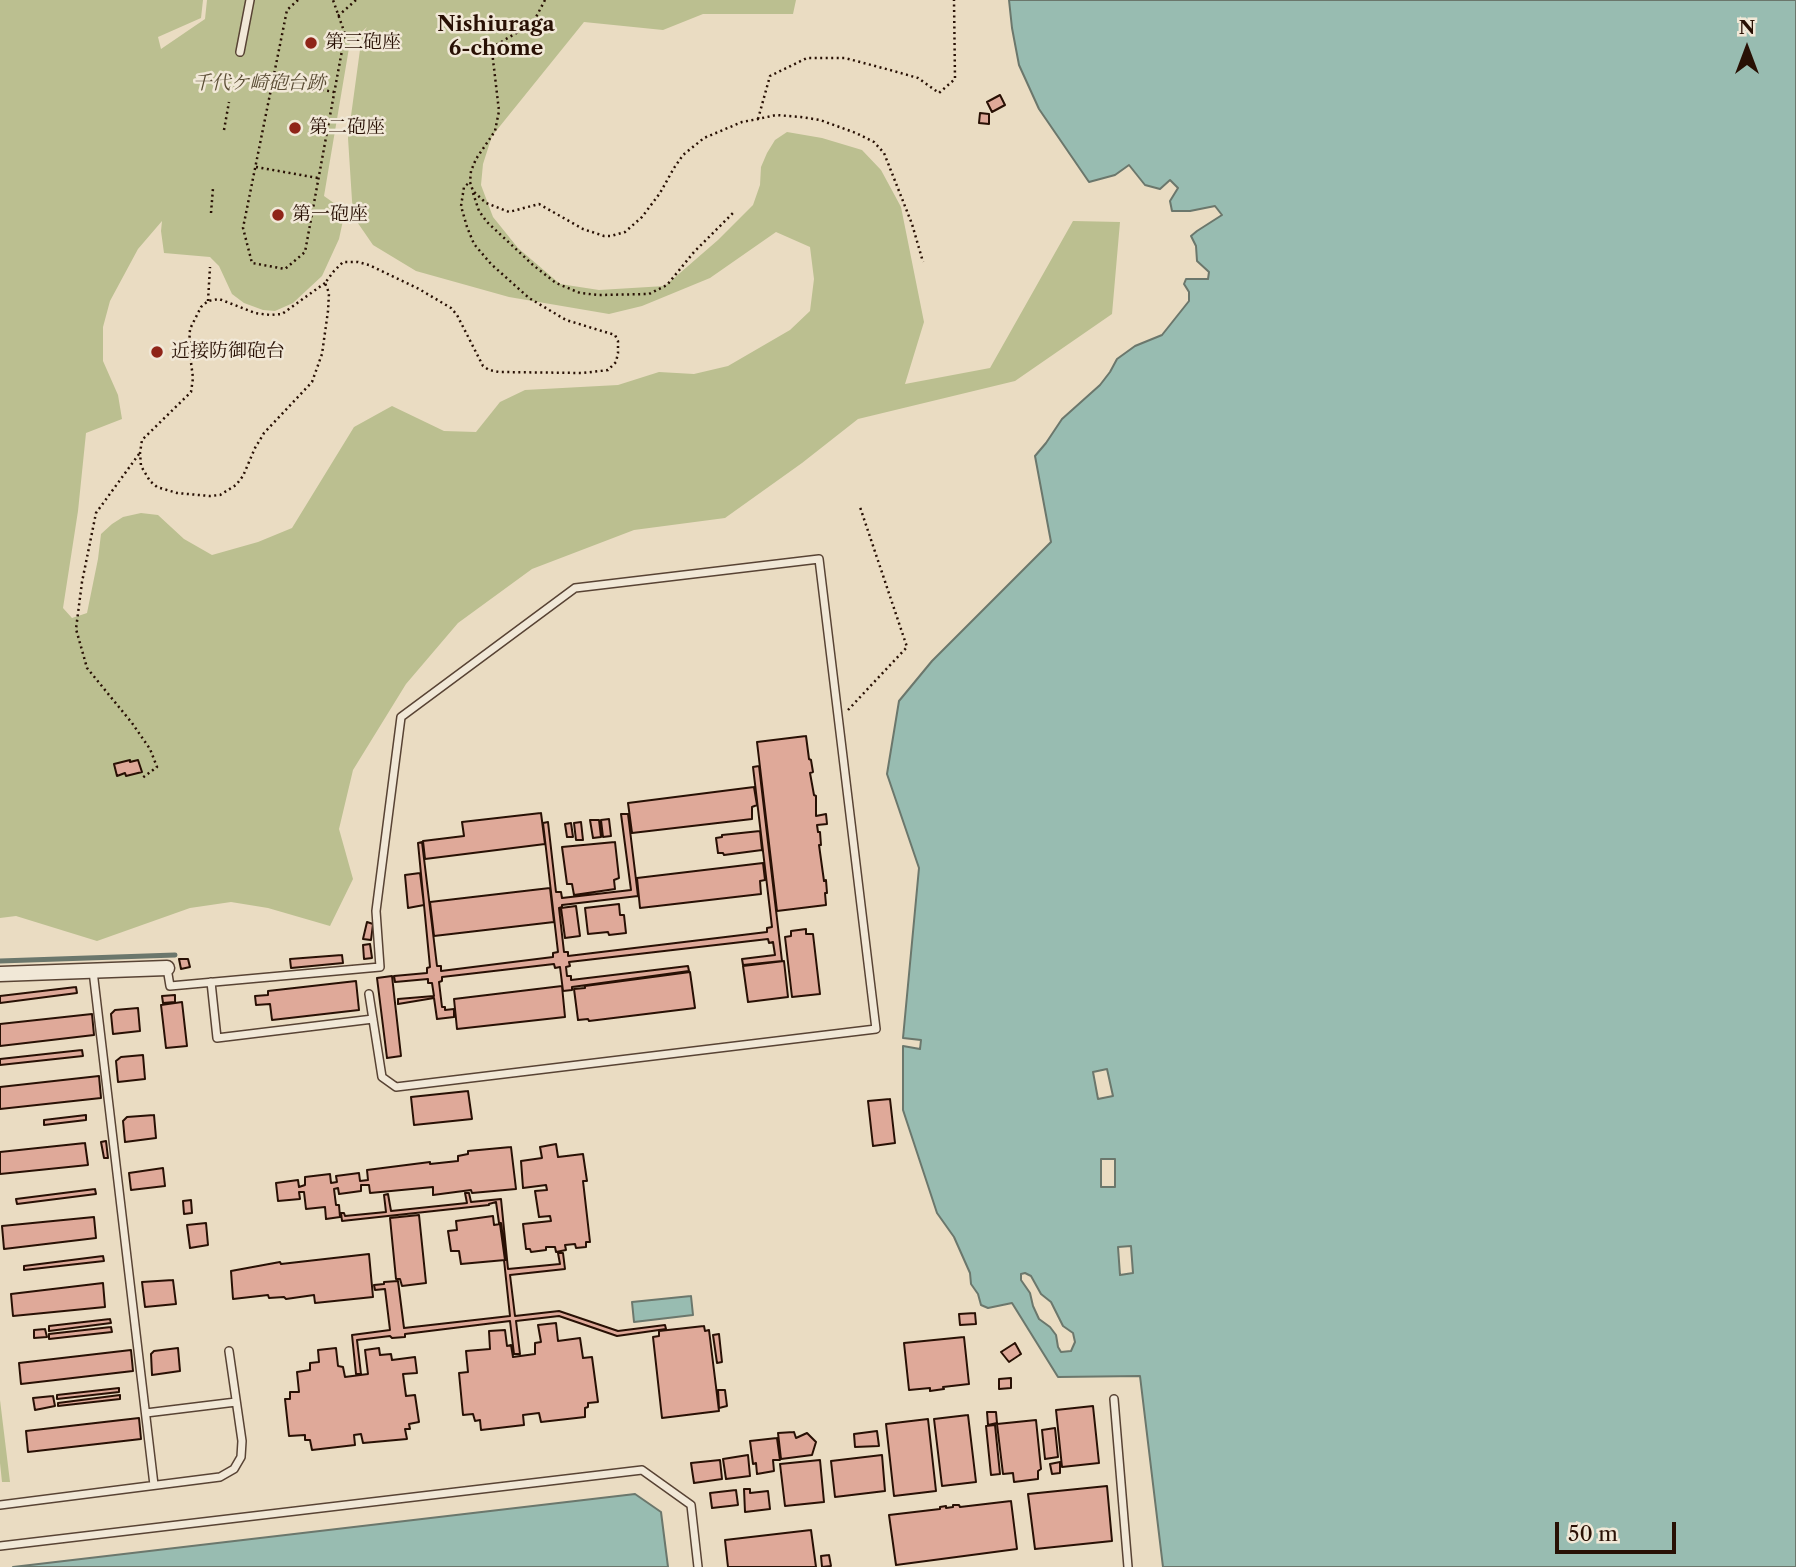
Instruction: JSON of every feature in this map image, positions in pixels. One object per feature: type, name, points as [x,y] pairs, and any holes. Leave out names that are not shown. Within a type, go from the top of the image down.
[{"type":"street","points":[[0,974],[167,968]]},
{"type":"lane","points":[[240,52],[250,0]]},
{"type":"lane","points":[[167,968],[170,986],[380,967],[376,911],[401,717],[575,588],[819,559],[876,1029],[396,1087],[382,1077],[369,994]]},
{"type":"lane","points":[[93,971],[154,1485]]},
{"type":"lane","points":[[211,982],[217,1038],[373,1019]]},
{"type":"lane","points":[[0,1504],[220,1477],[234,1469],[241,1457],[242,1441],[229,1351]]},
{"type":"lane","points":[[1114,1399],[1128,1567]]},
{"type":"lane","points":[[146,1413],[236,1402]]},
{"type":"lane","points":[[0,1546],[642,1470],[691,1505],[698,1567]]},
{"type":"path","points":[[298,0],[287,10],[243,228],[252,263],[285,269],[305,252],[345,34],[333,0]]},
{"type":"path","points":[[338,16],[356,0]]},
{"type":"path","points":[[545,0],[535,19],[496,45],[492,51],[499,111],[495,131],[476,159],[470,182],[479,211],[486,222],[556,283],[579,293],[649,294],[667,285],[694,252],[734,212]]},
{"type":"path","points":[[758,118],[770,76],[807,58],[845,58],[879,67],[918,78],[939,93],[955,79],[954,0]]},
{"type":"path","points":[[273,80],[334,92]]},
{"type":"path","points":[[224,130],[229,102]]},
{"type":"path","points":[[472,191],[486,203],[509,212],[538,204],[583,229],[611,236],[625,232],[642,217],[683,155],[704,138],[731,126],[776,115],[820,120],[874,142],[884,153],[912,224],[923,262]]},
{"type":"path","points":[[255,167],[318,178]]},
{"type":"path","points":[[325,283],[329,293],[328,312],[321,354],[312,382],[264,433],[236,485],[220,495],[209,496],[165,490],[150,481],[141,466],[142,440],[191,392],[193,378],[190,329],[201,307],[208,301],[219,299],[255,313],[282,314],[325,283],[343,262],[358,262],[390,274],[451,308],[483,366],[489,370],[583,373],[608,370],[617,362],[618,341],[615,335],[566,320],[529,298],[491,264],[474,244],[461,206],[464,187],[470,182]]},
{"type":"path","points":[[211,213],[213,188]]},
{"type":"path","points":[[208,301],[209,267]]},
{"type":"path","points":[[140,453],[96,513],[76,629],[87,668],[132,723],[150,749],[158,767],[141,779]]},
{"type":"path","points":[[839,720],[906,647],[860,507]]},
{"type":"green space","name":"千代ケ崎砲台跡","points":[[0,0],[203,0],[201,18],[158,37],[161,49],[205,19],[207,0],[796,0],[793,14],[703,14],[663,30],[584,22],[492,136],[483,164],[481,185],[493,217],[518,248],[560,284],[599,290],[665,286],[753,205],[760,185],[761,167],[775,140],[787,132],[822,138],[862,150],[881,170],[901,207],[924,322],[905,384],[990,368],[1073,221],[1120,222],[1112,314],[1015,381],[858,419],[725,518],[634,530],[532,569],[458,623],[406,684],[353,770],[339,829],[353,879],[330,926],[268,908],[231,902],[190,908],[97,941],[16,916],[0,918]],"holes":[[[367,27],[362,35],[348,138],[353,216],[373,245],[416,271],[509,297],[609,314],[642,306],[710,278],[776,232],[810,247],[814,279],[810,311],[790,330],[728,366],[694,374],[659,372],[618,385],[525,390],[500,402],[476,432],[444,431],[392,406],[354,427],[292,528],[258,542],[212,555],[184,539],[158,515],[141,513],[123,517],[101,534],[87,613],[72,618],[63,608],[78,511],[86,433],[122,419],[118,395],[103,361],[103,327],[110,301],[138,249],[162,221],[164,253],[210,257],[219,266],[232,294],[244,303],[263,310],[275,311],[293,303],[322,276],[339,239],[345,211],[324,196],[350,42]]]},
{"type":"green space","points":[[0,1400],[10,1482],[2,1482]]},
{"type":"water","points":[[1009,0],[1796,0],[1796,1567],[1163,1567],[1140,1376],[1058,1377],[1012,1303],[988,1308],[981,1305],[954,1237],[937,1213],[903,1110],[903,1046],[920,1049],[921,1040],[903,1038],[919,868],[887,774],[899,701],[932,661],[1051,542],[1035,456],[1062,419],[1100,385],[1117,359],[1135,346],[1162,335],[1189,301],[1189,292],[1184,284],[1186,279],[1208,279],[1209,272],[1197,261],[1196,246],[1191,236],[1222,215],[1215,206],[1172,211],[1170,201],[1178,188],[1170,180],[1160,189],[1145,185],[1129,165],[1115,175],[1089,182],[1039,109],[1019,65]],"holes":[[[1107,1069],[1113,1096],[1098,1099],[1093,1072]],[[1101,1159],[1115,1159],[1115,1187],[1101,1187]],[[1131,1246],[1133,1273],[1120,1275],[1118,1247]],[[1021,1274],[1031,1276],[1041,1294],[1051,1302],[1063,1326],[1073,1333],[1075,1342],[1071,1351],[1061,1352],[1056,1335],[1039,1319],[1030,1293],[1021,1280]]]},
{"type":"water","points":[[691,1296],[693,1315],[634,1322],[632,1302]]},
{"type":"water","points":[[635,1494],[661,1512],[668,1567],[13,1567]]},
{"type":"building","points":[[1000,95],[1005,105],[992,112],[987,102]]},
{"type":"building","points":[[980,113],[989,114],[989,124],[979,123]]},
{"type":"building","points":[[806,736],[813,772],[810,773],[816,796],[816,816],[826,814],[827,824],[817,825],[820,832],[824,881],[826,880],[826,905],[777,911],[757,742]]},
{"type":"building","points":[[138,760],[142,772],[117,776],[114,764]]},
{"type":"building","points":[[759,766],[782,961],[743,965],[742,959],[775,955],[773,942],[769,943],[768,939],[569,962],[570,966],[566,967],[567,976],[571,976],[571,980],[688,966],[689,971],[572,987],[572,990],[563,991],[560,967],[555,968],[554,964],[442,977],[439,982],[442,1007],[445,1007],[445,1010],[454,1009],[454,1017],[437,1019],[434,998],[398,1004],[398,999],[434,996],[432,983],[428,983],[428,979],[395,982],[394,976],[427,973],[427,968],[430,967],[418,843],[422,842],[437,966],[441,966],[441,971],[553,957],[553,953],[558,952],[543,823],[548,822],[556,892],[561,892],[562,898],[631,890],[621,814],[628,814],[638,896],[562,905],[559,908],[564,952],[568,952],[568,956],[767,932],[767,928],[772,927],[753,767]]},
{"type":"building","points":[[754,787],[757,805],[752,807],[752,819],[632,833],[628,803]]},
{"type":"building","points":[[541,813],[545,844],[425,859],[423,841],[464,836],[462,822]]},
{"type":"building","points":[[609,819],[611,836],[603,837],[601,820]]},
{"type":"building","points":[[590,820],[599,820],[601,837],[593,838]]},
{"type":"building","points":[[581,822],[583,840],[576,840],[574,823]]},
{"type":"building","points":[[571,823],[573,837],[567,837],[565,824]]},
{"type":"building","points":[[760,831],[762,850],[724,855],[718,853],[716,838]]},
{"type":"building","points":[[615,842],[619,878],[614,880],[615,889],[574,895],[572,884],[567,884],[562,847]]},
{"type":"building","points":[[763,863],[765,880],[760,881],[761,894],[640,908],[637,878]]},
{"type":"building","points":[[420,873],[424,905],[408,908],[405,875]]},
{"type":"building","points":[[550,888],[554,922],[434,936],[430,902]]},
{"type":"building","points":[[619,904],[620,915],[624,915],[626,933],[588,934],[585,908]]},
{"type":"building","points":[[576,906],[580,936],[565,938],[561,908]]},
{"type":"building","points":[[367,922],[373,924],[371,940],[363,939]]},
{"type":"building","points":[[806,929],[806,934],[813,934],[820,994],[792,997],[785,937],[791,936],[791,931]]},
{"type":"building","points":[[370,944],[372,958],[364,959],[363,945]]},
{"type":"building","points":[[342,955],[343,963],[291,968],[290,959]]},
{"type":"building","points":[[179,959],[188,959],[190,967],[181,969]]},
{"type":"building","points":[[784,961],[788,997],[748,1002],[743,966]]},
{"type":"building","points":[[690,972],[695,1008],[589,1021],[578,1020],[574,989]]},
{"type":"building","points":[[392,976],[401,1056],[387,1058],[377,978]]},
{"type":"building","points":[[356,981],[359,1010],[272,1020],[270,1004],[256,1005],[255,996],[268,995],[268,991]]},
{"type":"building","points":[[562,986],[565,1017],[457,1029],[454,999]]},
{"type":"building","points":[[76,987],[77,993],[0,1003],[0,996]]},
{"type":"building","points":[[175,995],[175,1002],[163,1003],[162,996]]},
{"type":"building","points":[[182,1002],[187,1046],[166,1048],[161,1005]]},
{"type":"building","points":[[138,1008],[140,1031],[113,1034],[111,1014],[115,1010]]},
{"type":"building","points":[[92,1014],[94,1035],[0,1046],[0,1024]]},
{"type":"building","points":[[82,1050],[83,1056],[0,1065],[0,1059]]},
{"type":"building","points":[[143,1055],[145,1079],[118,1082],[116,1061],[121,1057]]},
{"type":"building","points":[[99,1076],[101,1098],[0,1109],[0,1087]]},
{"type":"building","points":[[468,1091],[472,1119],[414,1125],[411,1097]]},
{"type":"building","points":[[890,1099],[895,1143],[873,1146],[868,1101]]},
{"type":"building","points":[[86,1115],[86,1120],[44,1125],[44,1120]]},
{"type":"building","points":[[154,1115],[156,1138],[125,1142],[123,1121],[127,1117]]},
{"type":"building","points":[[106,1141],[108,1158],[104,1158],[101,1142]]},
{"type":"building","points":[[85,1143],[88,1165],[0,1174],[0,1152]]},
{"type":"building","points":[[556,1144],[558,1157],[583,1154],[587,1181],[583,1181],[590,1242],[586,1242],[586,1247],[576,1248],[575,1244],[565,1245],[566,1250],[556,1252],[555,1247],[546,1247],[546,1250],[531,1252],[526,1249],[523,1224],[551,1221],[550,1216],[539,1217],[535,1191],[547,1190],[546,1185],[523,1188],[521,1161],[542,1158],[540,1147]]},
{"type":"building","points":[[511,1147],[516,1189],[472,1193],[471,1190],[433,1195],[433,1187],[370,1193],[369,1185],[361,1185],[361,1191],[339,1194],[338,1188],[334,1189],[340,1217],[326,1219],[325,1207],[306,1209],[304,1192],[299,1192],[300,1199],[278,1201],[276,1183],[298,1180],[299,1187],[305,1185],[305,1177],[330,1174],[331,1183],[337,1182],[336,1176],[359,1173],[360,1181],[368,1180],[367,1170],[458,1161],[458,1156],[468,1154],[468,1151]]},
{"type":"building","points":[[163,1168],[165,1186],[131,1190],[129,1173]]},
{"type":"building","points":[[95,1189],[96,1194],[17,1204],[16,1199]]},
{"type":"building","points":[[465,1193],[469,1193],[471,1202],[501,1199],[508,1269],[560,1264],[558,1253],[563,1253],[565,1269],[510,1275],[515,1316],[559,1311],[618,1331],[665,1325],[666,1329],[617,1336],[559,1316],[516,1321],[520,1354],[514,1354],[510,1321],[405,1334],[405,1337],[357,1340],[361,1374],[356,1374],[352,1335],[390,1330],[385,1289],[375,1290],[374,1285],[398,1281],[404,1328],[510,1316],[506,1260],[496,1202],[489,1205],[342,1221],[341,1213],[345,1216],[386,1212],[384,1195],[388,1194],[391,1211],[467,1203]]},
{"type":"building","points":[[191,1200],[192,1213],[184,1214],[183,1201]]},
{"type":"building","points":[[419,1215],[426,1283],[402,1286],[400,1279],[396,1279],[390,1218]]},
{"type":"building","points":[[493,1216],[494,1225],[500,1224],[505,1260],[461,1264],[459,1251],[451,1251],[448,1231],[457,1230],[456,1221]]},
{"type":"building","points":[[94,1217],[96,1238],[4,1249],[2,1226]]},
{"type":"building","points":[[206,1223],[208,1245],[190,1248],[187,1225]]},
{"type":"building","points":[[369,1254],[373,1297],[315,1303],[314,1295],[286,1299],[269,1298],[268,1295],[233,1299],[231,1271],[280,1262]]},
{"type":"building","points":[[103,1256],[104,1261],[24,1270],[24,1266]]},
{"type":"building","points":[[173,1280],[176,1304],[145,1307],[142,1282]]},
{"type":"building","points":[[103,1283],[105,1307],[13,1316],[11,1294]]},
{"type":"building","points":[[975,1313],[976,1324],[960,1325],[959,1314]]},
{"type":"building","points":[[110,1319],[111,1323],[49,1331],[49,1326]]},
{"type":"building","points":[[556,1323],[558,1341],[580,1338],[583,1358],[592,1357],[598,1402],[588,1403],[585,1417],[541,1422],[539,1413],[523,1415],[524,1425],[481,1430],[480,1420],[475,1421],[473,1414],[463,1415],[459,1373],[468,1372],[466,1351],[490,1349],[489,1331],[505,1330],[507,1346],[511,1345],[513,1357],[535,1354],[535,1343],[541,1342],[538,1325]]},
{"type":"building","points":[[704,1326],[705,1331],[709,1330],[719,1411],[662,1418],[653,1337],[659,1336],[659,1331]]},
{"type":"building","points":[[111,1327],[112,1332],[49,1339],[49,1334]]},
{"type":"building","points":[[45,1329],[47,1337],[34,1338],[34,1330]]},
{"type":"building","points":[[719,1334],[722,1362],[717,1363],[713,1335]]},
{"type":"building","points":[[964,1337],[969,1384],[930,1391],[930,1388],[909,1390],[904,1343]]},
{"type":"building","points":[[1015,1343],[1021,1354],[1009,1362],[1001,1352]]},
{"type":"building","points":[[178,1348],[180,1371],[152,1375],[151,1354],[154,1351]]},
{"type":"building","points":[[336,1348],[338,1366],[343,1367],[345,1377],[368,1374],[365,1350],[379,1348],[380,1355],[391,1354],[392,1360],[415,1357],[417,1373],[403,1374],[406,1396],[415,1395],[419,1422],[409,1424],[410,1429],[405,1429],[407,1439],[363,1443],[361,1434],[354,1435],[355,1445],[312,1450],[310,1440],[305,1440],[305,1435],[289,1436],[285,1399],[290,1399],[290,1392],[299,1392],[297,1372],[310,1370],[310,1363],[319,1362],[318,1350]]},
{"type":"building","points":[[131,1350],[133,1371],[21,1384],[19,1363]]},
{"type":"building","points":[[1011,1378],[1011,1388],[999,1389],[999,1379]]},
{"type":"building","points":[[119,1388],[119,1392],[57,1399],[57,1395]]},
{"type":"building","points":[[718,1390],[725,1390],[727,1406],[719,1408]]},
{"type":"building","points":[[120,1395],[120,1399],[58,1406],[58,1403]]},
{"type":"building","points":[[53,1396],[55,1406],[35,1410],[33,1398]]},
{"type":"building","points":[[1093,1406],[1099,1463],[1062,1467],[1056,1410]]},
{"type":"building","points":[[987,1412],[996,1412],[997,1423],[988,1425]]},
{"type":"building","points":[[968,1415],[976,1482],[942,1486],[934,1419]]},
{"type":"building","points":[[139,1418],[141,1439],[28,1452],[26,1431]]},
{"type":"building","points":[[928,1419],[936,1491],[894,1496],[886,1424]]},
{"type":"building","points":[[1036,1420],[1041,1469],[1038,1471],[1038,1479],[1014,1482],[1013,1473],[1003,1474],[997,1424]]},
{"type":"building","points":[[995,1425],[1000,1474],[991,1475],[986,1426]]},
{"type":"building","points":[[1055,1428],[1058,1457],[1045,1459],[1042,1430]]},
{"type":"building","points":[[877,1431],[879,1446],[855,1447],[854,1434]]},
{"type":"building","points":[[794,1432],[796,1438],[807,1433],[816,1442],[812,1455],[781,1459],[778,1433]]},
{"type":"building","points":[[777,1438],[780,1460],[773,1460],[774,1471],[757,1474],[750,1441]]},
{"type":"building","points":[[748,1455],[750,1476],[726,1479],[723,1459]]},
{"type":"building","points":[[882,1455],[885,1491],[835,1497],[831,1461]]},
{"type":"building","points":[[720,1460],[722,1479],[694,1483],[691,1463]]},
{"type":"building","points":[[820,1460],[824,1502],[785,1506],[780,1464]]},
{"type":"building","points":[[1060,1462],[1060,1473],[1052,1474],[1050,1464]]},
{"type":"building","points":[[1107,1486],[1112,1541],[1035,1549],[1028,1494]]},
{"type":"building","points":[[744,1489],[750,1489],[750,1493],[768,1491],[770,1509],[745,1512]]},
{"type":"building","points":[[736,1490],[738,1505],[712,1508],[710,1493]]},
{"type":"building","points":[[1011,1501],[1017,1549],[896,1565],[889,1515],[953,1505],[960,1507]]},
{"type":"building","points":[[811,1530],[816,1567],[728,1567],[725,1540]]},
{"type":"building","points":[[829,1555],[831,1566],[822,1567],[821,1556]]},
{"type":"waterway","points":[[0,961],[175,955]]},
{"type":"place","name":"第三砲座","points":[[311,43]]},
{"type":"place","name":"第二砲座","points":[[295,128]]},
{"type":"place","name":"第一砲座","points":[[278,215]]},
{"type":"place","name":"近接防御砲台","points":[[157,352]]},
{"type":"district","name":"Nishiuraga 6-chome","points":[[496,37]]}]
